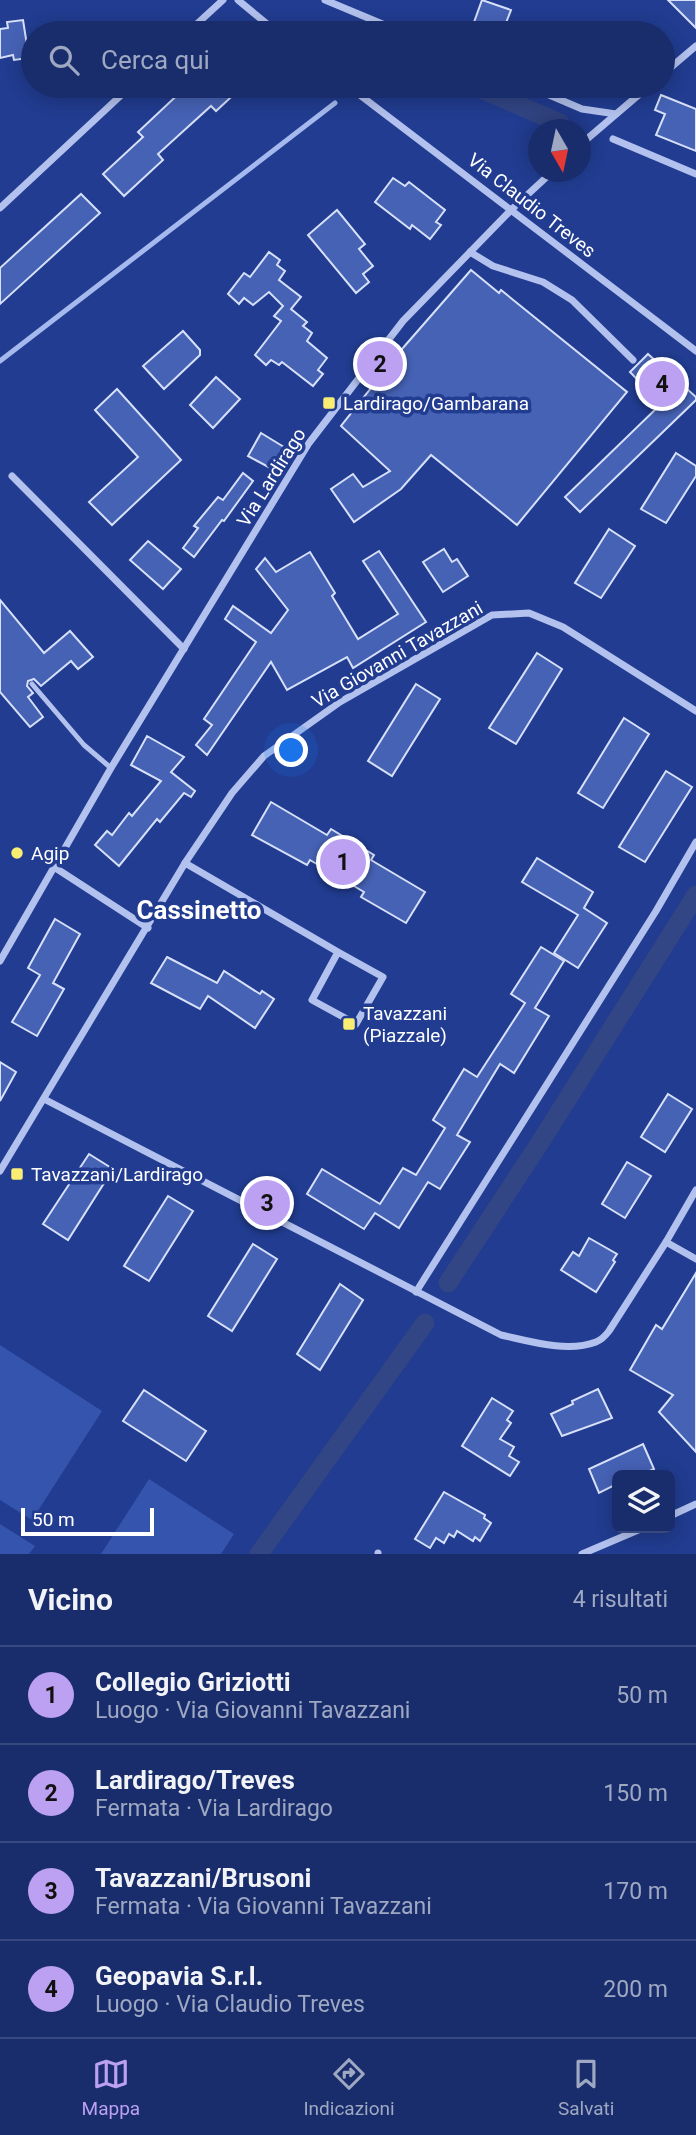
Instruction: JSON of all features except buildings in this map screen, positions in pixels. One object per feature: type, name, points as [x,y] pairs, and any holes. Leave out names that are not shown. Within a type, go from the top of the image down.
[{"type":"street","points":[[200,21],[223,0]]},
{"type":"street","points":[[238,0],[263,21]]},
{"type":"street","points":[[325,0],[375,21]]},
{"type":"street","points":[[675,64],[696,46]]},
{"type":"street","points":[[0,208],[118,98]]},
{"type":"street","name":"Via Claudio Treves","points":[[364,98],[696,351]]},
{"type":"street","points":[[556,98],[582,109],[616,114]]},
{"type":"street","points":[[591,136],[635,98]]},
{"type":"street","points":[[613,139],[696,174]]},
{"type":"street","name":"Via Lardirago","points":[[0,961],[111,768],[309,443],[403,321],[541,182]]},
{"type":"street","points":[[470,252],[493,267],[543,282],[572,300],[634,360]]},
{"type":"street","points":[[12,476],[184,649]]},
{"type":"street","name":"Via Giovanni Tavazzani","points":[[0,1171],[148,929],[185,863],[232,793],[264,756],[340,702],[492,615],[529,612],[563,627],[696,711]]},
{"type":"street","points":[[416,1292],[649,922],[696,842]]},
{"type":"street","points":[[185,863],[383,977],[356,1024],[312,1000],[338,952]]},
{"type":"street","points":[[54,867],[148,929]]},
{"type":"street","points":[[44,1099],[500,1335],[537,1343],[571,1346],[597,1342],[610,1331],[696,1190]]},
{"type":"street","points":[[666,1242],[696,1259]]},
{"type":"street","points":[[675,1514],[696,1504]]},
{"type":"street","points":[[582,1554],[631,1533]]},
{"type":"lane","points":[[32,684],[84,745],[111,768]]},
{"type":"shaded area","points":[[0,1345],[102,1411],[32,1520],[0,1500]]},
{"type":"shaded area","points":[[149,1479],[234,1534],[221,1554],[101,1554]]},
{"type":"shaded area","points":[[0,1524],[35,1546],[29,1554],[0,1554]]},
{"type":"waterway","points":[[502,98],[551,119]]},
{"type":"waterway","points":[[0,361],[335,103]]},
{"type":"waterway","points":[[448,1283],[696,895]]},
{"type":"waterway","points":[[259,1554],[425,1323]]},
{"type":"place","name":"Lardirago/Treves","points":[[380,364]]},
{"type":"place","name":"Geopavia S.r.l.","points":[[662,384]]},
{"type":"place","name":"Lardirago/Gambarana","points":[[329,403]]},
{"type":"place","name":"Agip","points":[[17,853]]},
{"type":"place","name":"Collegio Griziotti","points":[[343,862]]},
{"type":"place","name":"Tavazzani (Piazzale)","points":[[349,1024]]},
{"type":"place","name":"Tavazzani/Lardirago","points":[[17,1174]]},
{"type":"place","name":"Tavazzani/Brusoni","points":[[267,1203]]},
{"type":"district","name":"Cassinetto","points":[[199,910]]}]
